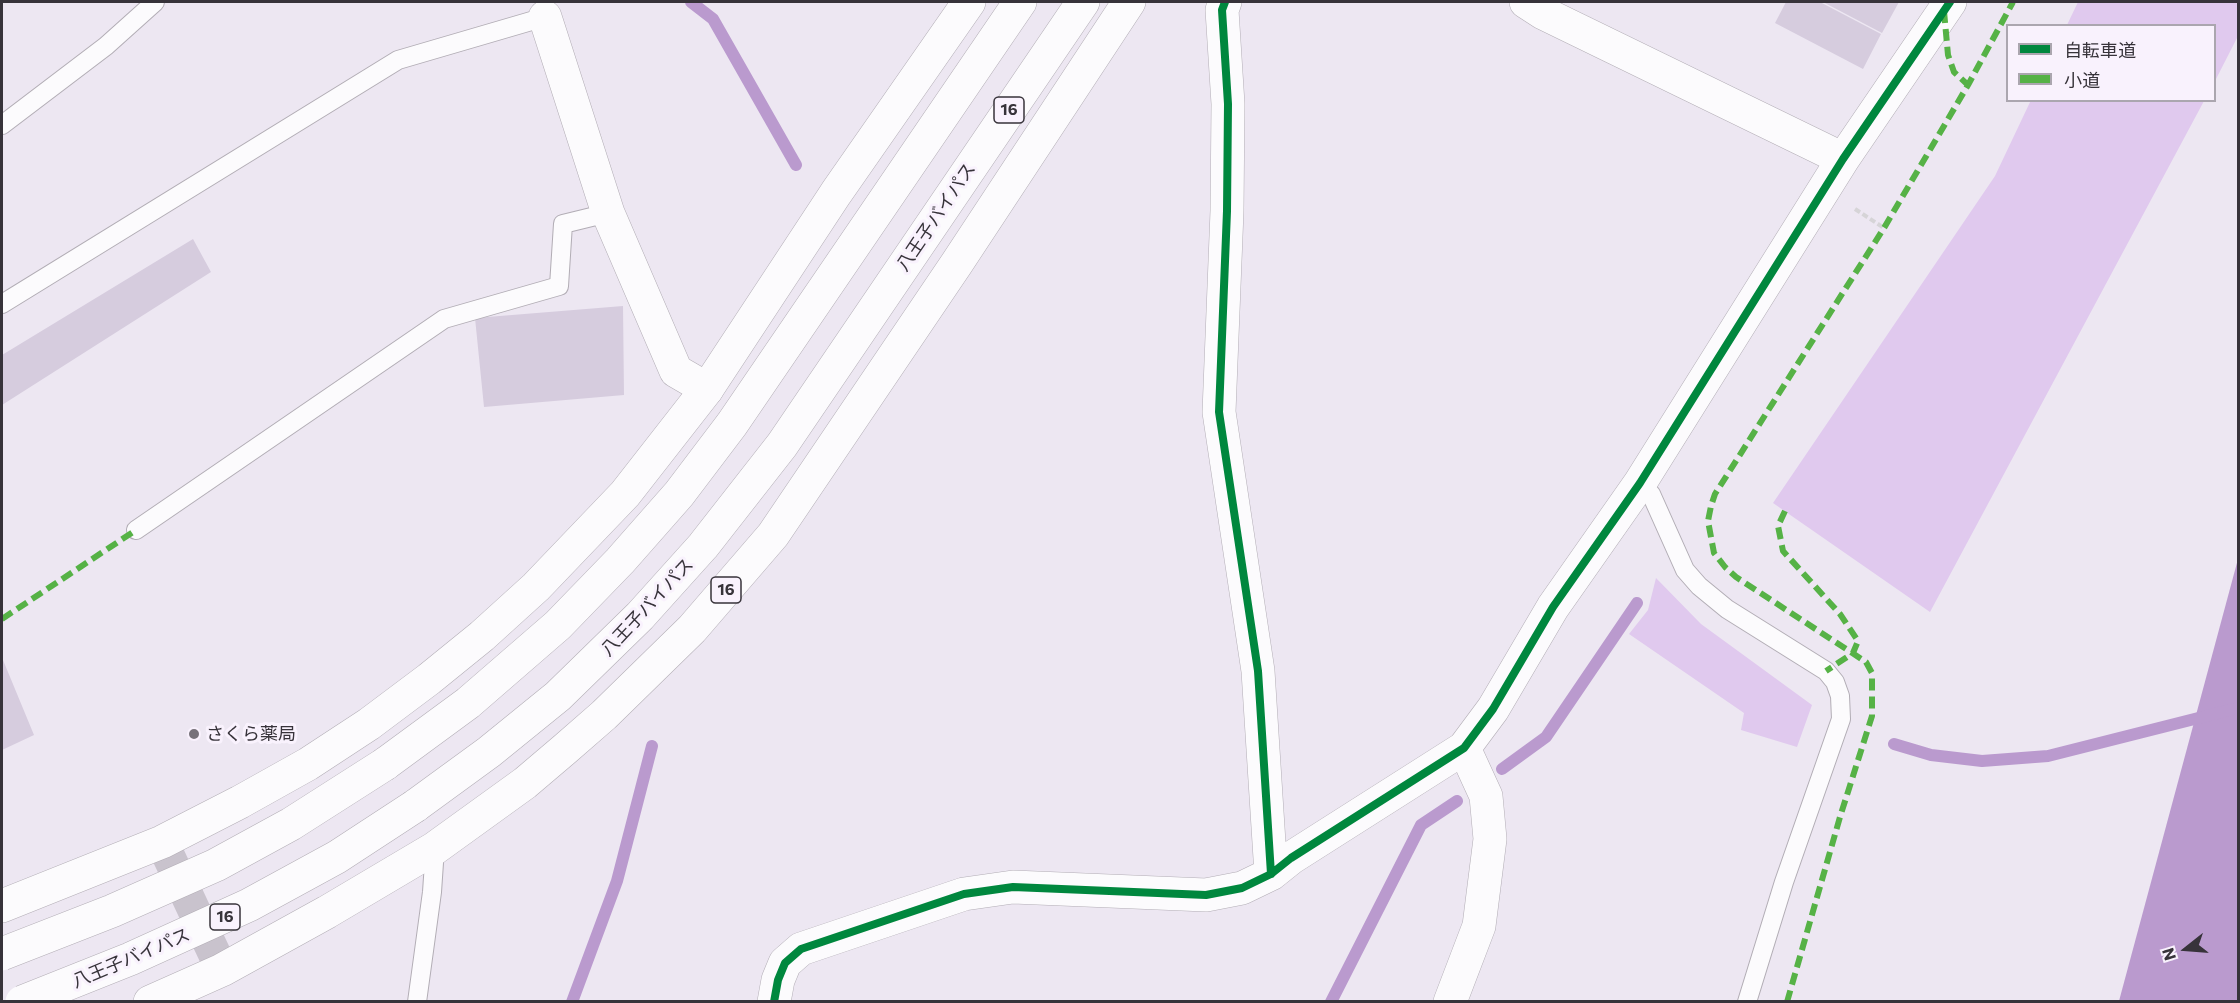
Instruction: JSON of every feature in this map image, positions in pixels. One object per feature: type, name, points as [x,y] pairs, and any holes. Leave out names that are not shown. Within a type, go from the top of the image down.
[{"type":"main road","points":[[2,906],[112,863],[200,823],[308,764],[369,724],[482,636],[536,587],[625,494],[707,389],[836,193],[969,2]]},
{"type":"main road","points":[[2,954],[112,911],[216,864],[291,824],[385,764],[468,703],[558,625],[620,561],[679,494],[742,409],[1020,2]]},
{"type":"main road","name":"八王子バイパス","points":[[22,1002],[130,959],[241,909],[337,857],[415,806],[489,752],[558,696],[647,609],[703,546],[782,444],[1083,2]]},
{"type":"main road","name":"16","points":[[150,1002],[222,969],[327,912],[435,848],[525,783],[604,715],[692,629],[772,535],[1129,2]]},
{"type":"main road","points":[[1225,2],[1222,10],[1228,104],[1227,211],[1219,412],[1258,671],[1270,874]]},
{"type":"main road","points":[[1526,2],[1543,13],[1843,159]]},
{"type":"main road","points":[[774,1002],[778,980],[785,963],[801,949],[964,894],[1012,887],[1206,895],[1242,888],[1270,874],[1291,858],[1464,748],[1493,709],[1553,607],[1640,483],[1843,159],[1950,2]]},
{"type":"main road","points":[[544,9],[608,213],[676,371],[707,389]]},
{"type":"main road","points":[[1450,1002],[1479,926],[1490,839],[1486,796],[1464,748]]},
{"type":"lane","points":[[2,125],[106,46],[155,2]]},
{"type":"lane","points":[[2,304],[398,60],[544,9]]},
{"type":"lane","points":[[136,530],[444,319],[559,286],[563,224],[608,213]]},
{"type":"lane","points":[[1640,483],[1651,494],[1685,570],[1699,586],[1727,609],[1826,671],[1835,682],[1840,696],[1841,719],[1784,882],[1747,1002]]},
{"type":"lane","points":[[417,1002],[432,892],[435,848]]},
{"type":"shaded area","points":[[2078,2],[2238,2],[2238,36],[2216,79],[2216,24],[2067,24]]},
{"type":"shaded area","points":[[2030,102],[2203,102],[1930,612],[1773,503],[1995,176]]},
{"type":"shaded area","points":[[2238,559],[2238,1001],[2119,1001]]},
{"type":"shaded area","points":[[1656,578],[1701,624],[1812,705],[1797,747],[1741,730],[1744,713],[1629,634],[1648,610]]},
{"type":"building","points":[[1786,2],[1820,2],[1881,34],[1863,69],[1775,23]]},
{"type":"building","points":[[1823,2],[1899,2],[1882,33]]},
{"type":"building","points":[[193,239],[211,272],[2,405],[2,355]]},
{"type":"building","points":[[623,306],[624,395],[484,407],[475,318]]},
{"type":"building","points":[[2,660],[34,735],[2,750]]},
{"type":"waterway","points":[[691,2],[713,19],[796,165]]},
{"type":"waterway","points":[[1502,769],[1546,737],[1637,603]]},
{"type":"waterway","points":[[1894,744],[1931,755],[1982,761],[2048,756],[2238,708]]},
{"type":"waterway","points":[[572,1002],[617,881],[652,746]]},
{"type":"waterway","points":[[1331,1002],[1421,825],[1457,801]]},
{"type":"tunnel","points":[[162,842],[222,970]]},
{"type":"marked path","points":[[1787,1002],[1840,817],[1872,716],[1872,673],[1866,662],[1736,577],[1725,567],[1714,553],[1708,521],[1711,506],[1715,494],[1884,228],[1968,85],[2013,2]]},
{"type":"marked path","points":[[1944,11],[1948,55],[1954,72],[1968,85]]},
{"type":"marked path","points":[[1785,511],[1778,526],[1783,551],[1840,614],[1858,641],[1853,653],[1826,671]]},
{"type":"marked path","points":[[2,619],[136,530]]},
{"type":"cycle path","points":[[1225,2],[1222,10],[1228,104],[1227,211],[1219,412],[1258,671],[1271,874]]},
{"type":"cycle path","points":[[774,1002],[778,980],[785,963],[801,949],[964,894],[1013,887],[1206,895],[1242,888],[1271,874],[1291,858],[1464,748],[1493,709],[1553,607],[1640,483],[1843,159],[1950,2]]},
{"type":"place","name":"さくら薬局","points":[[194,734]]}]
